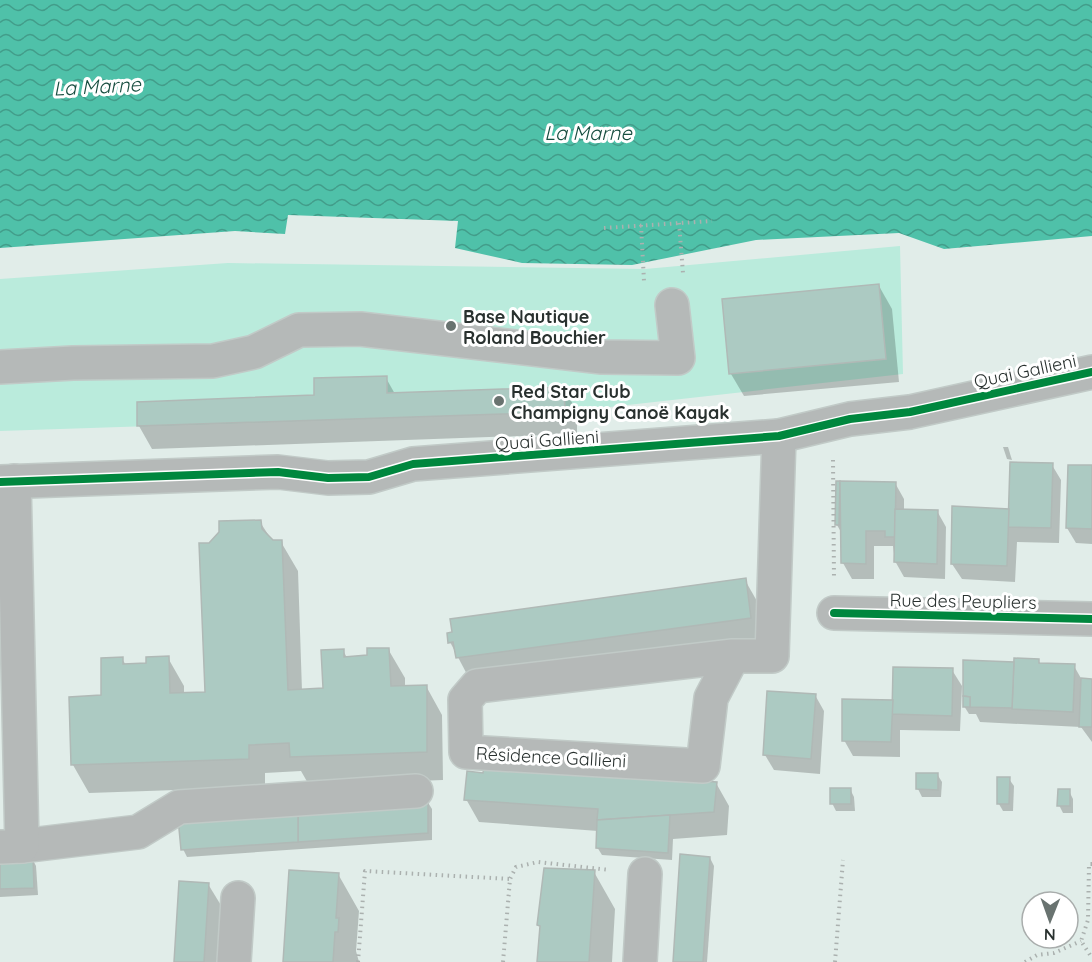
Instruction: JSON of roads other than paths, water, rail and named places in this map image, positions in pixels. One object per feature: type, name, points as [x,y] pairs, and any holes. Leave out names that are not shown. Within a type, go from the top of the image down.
[{"type":"street","points":[[0,367],[73,363],[213,361],[255,352],[299,330],[327,328],[360,329],[602,357],[678,358],[678,294]]},
{"type":"street","name":"Quai Gallieni","points":[[7,481],[278,472],[328,478],[369,477],[413,464],[779,436],[833,423],[910,412],[1092,372]]},
{"type":"street","name":"Résidence Gallieni","points":[[733,656],[711,698],[703,766],[466,752],[465,700],[477,686],[733,656],[772,656],[779,436]]},
{"type":"street","points":[[7,481],[11,846],[138,832],[179,807],[416,791]]},
{"type":"street","name":"Rue des Peupliers","points":[[834,613],[1092,619]]},
{"type":"street","points":[[640,962],[645,874]]},
{"type":"street","points":[[234,962],[238,898]]},
{"type":"water","name":"La Marne","points":[[0,0],[1092,0],[1092,236],[944,249],[899,233],[756,240],[632,265],[522,263],[455,248],[458,221],[288,215],[285,234],[235,231],[0,248]]},
{"type":"place","name":"Base Nautique Roland Bouchier","points":[[451,326]]},
{"type":"place","name":"Red Star Club Champigny Canoë Kayak","points":[[499,401]]}]
